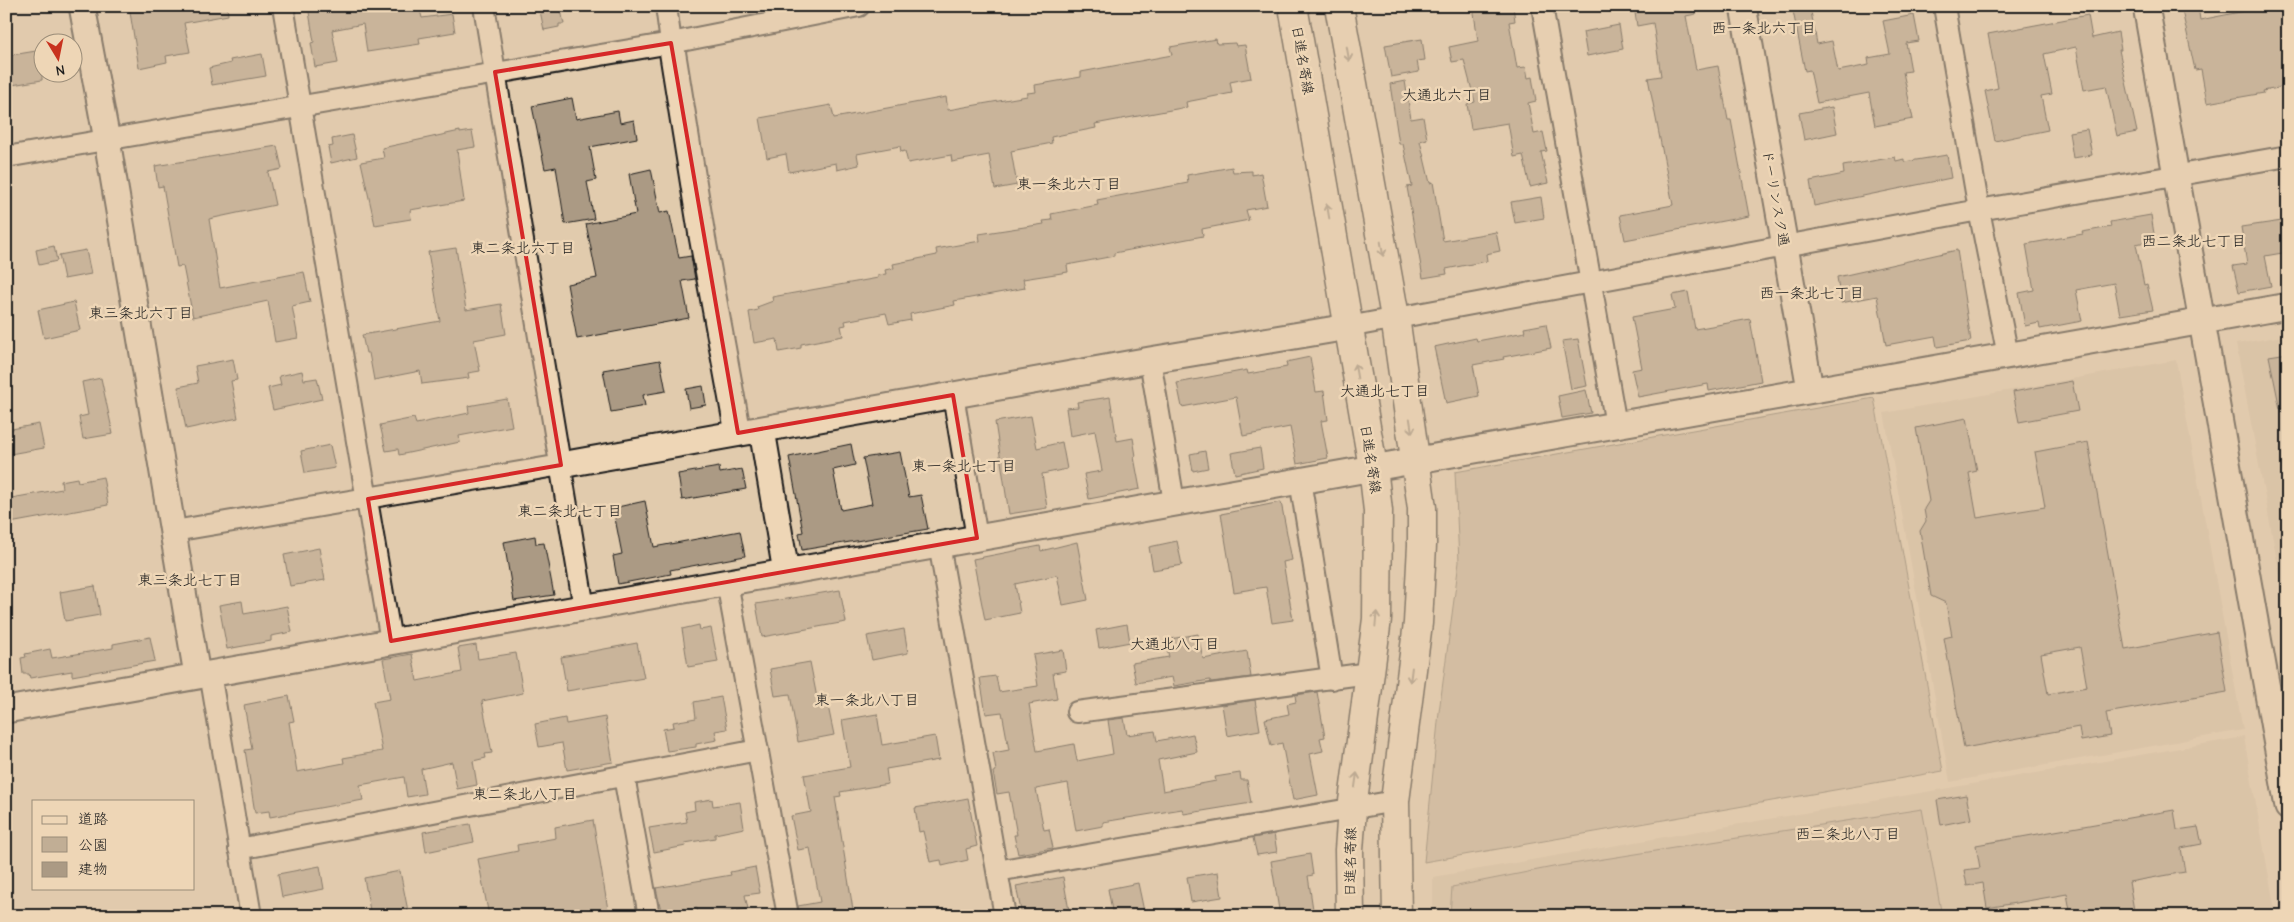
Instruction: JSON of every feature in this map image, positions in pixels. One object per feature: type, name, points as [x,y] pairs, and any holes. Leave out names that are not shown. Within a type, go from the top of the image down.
[{"type":"main road","name":"日進名寄線","points":[[1294,6],[1373,466],[1378,511],[1377,619],[1352,809],[1349,850],[1350,916]]},
{"type":"main road","points":[[1339,6],[1395,317],[1422,508],[1418,623],[1395,800],[1397,916]]},
{"type":"street","points":[[82,6],[174,531],[251,916]]},
{"type":"street","points":[[282,6],[391,642]]},
{"type":"street","points":[[484,6],[584,608]]},
{"type":"street","points":[[666,6],[702,236],[786,572]]},
{"type":"street","points":[[6,157],[671,43],[860,6]]},
{"type":"street","points":[[1542,6],[1616,425]]},
{"type":"street","name":"ドーリンスク通","points":[[1743,6],[1810,389]]},
{"type":"street","points":[[1944,6],[1979,210],[2008,356]]},
{"type":"street","points":[[2146,6],[2288,807]]},
{"type":"street","points":[[174,531],[368,499],[1150,360],[1348,327],[1979,210],[2288,156]]},
{"type":"street","points":[[6,710],[1373,466],[2288,306]]},
{"type":"street","points":[[1150,360],[1174,502]]},
{"type":"street","points":[[952,395],[977,538]]},
{"type":"street","points":[[1300,480],[1332,679]]},
{"type":"street","points":[[939,544],[1005,916]]},
{"type":"street","points":[[727,582],[788,916]]},
{"type":"street","points":[[1076,712],[1369,673]]},
{"type":"street","points":[[239,849],[758,750]]},
{"type":"street","points":[[624,776],[649,916]]},
{"type":"street","points":[[998,871],[1395,800]]},
{"type":"highlighted area","points":[[671,43],[738,433],[953,395],[977,538],[391,641],[368,499],[561,465],[495,72]]},
{"type":"shaded area","points":[[2288,335],[2288,619],[2236,344]]},
{"type":"shaded area","points":[[2176,360],[2243,730],[1950,782],[1884,413]]},
{"type":"shaded area","points":[[2244,737],[2276,916],[1433,916],[1433,877]]},
{"type":"green space","points":[[1874,398],[1943,771],[1424,862],[1439,712],[1459,562],[1455,472]]},
{"type":"green space","points":[[1922,809],[1942,916],[1450,916],[1452,887],[1553,867]]},
{"type":"building","points":[[129,6],[227,6],[228,15],[184,23],[190,52],[166,56],[167,62],[139,68]]},
{"type":"building","points":[[308,6],[419,6],[422,18],[452,14],[455,32],[419,38],[420,44],[367,52],[363,24],[332,30],[338,63],[315,67],[311,43],[314,42]]},
{"type":"building","points":[[539,6],[560,6],[564,24],[544,30]]},
{"type":"building","points":[[1473,6],[1513,6],[1515,21],[1509,22],[1517,68],[1526,67],[1528,78],[1532,77],[1536,101],[1528,103],[1534,134],[1543,132],[1547,151],[1541,152],[1548,183],[1530,187],[1523,155],[1514,157],[1508,123],[1471,129],[1467,104],[1475,102],[1464,60],[1452,62],[1449,47],[1478,41]]},
{"type":"building","points":[[1634,6],[1695,6],[1696,14],[1686,16],[1696,70],[1718,66],[1728,120],[1731,120],[1749,216],[1625,240],[1620,215],[1673,205],[1648,78],[1661,76],[1653,23],[1637,26]]},
{"type":"building","points":[[1792,6],[1810,6],[1817,44],[1832,41],[1838,71],[1869,65],[1868,58],[1890,54],[1883,21],[1914,15],[1919,41],[1906,43],[1911,71],[1903,72],[1913,119],[1875,126],[1869,93],[1817,103],[1810,70],[1805,71]]},
{"type":"building","points":[[2181,6],[2198,6],[2200,20],[2255,9],[2254,6],[2288,6],[2288,86],[2263,91],[2264,93],[2207,103],[2201,69],[2195,70]]},
{"type":"building","points":[[2088,15],[2092,38],[2118,32],[2121,50],[2119,50],[2137,132],[2117,136],[2106,86],[2084,90],[2076,47],[2044,54],[2052,94],[2041,96],[2048,130],[1995,141],[1985,91],[1998,88],[1988,34]]},
{"type":"building","points":[[1619,25],[1623,49],[1587,56],[1583,32]]},
{"type":"building","points":[[1216,39],[1217,44],[1235,43],[1236,46],[1245,45],[1251,78],[1230,82],[1232,93],[1186,102],[1187,107],[1095,124],[1096,128],[1051,137],[1052,143],[1011,151],[1017,185],[995,189],[989,155],[952,162],[951,155],[908,163],[905,151],[901,152],[900,146],[857,154],[859,165],[837,170],[836,163],[789,172],[786,154],[767,158],[760,118],[831,105],[834,118],[946,97],[948,110],[1027,96],[1027,93],[1036,92],[1035,85],[1081,77],[1081,72],[1172,55],[1170,47]]},
{"type":"building","points":[[1422,39],[1425,60],[1417,61],[1419,72],[1391,77],[1385,45]]},
{"type":"building","points":[[32,52],[32,82],[6,86],[6,56]]},
{"type":"building","points":[[262,54],[266,76],[212,85],[209,68],[231,63],[230,60]]},
{"type":"building","points":[[1405,81],[1411,119],[1423,117],[1427,139],[1420,141],[1430,183],[1433,182],[1443,241],[1496,232],[1500,251],[1486,254],[1487,261],[1446,269],[1447,274],[1423,278],[1407,187],[1412,186],[1403,144],[1399,144],[1390,84]]},
{"type":"building","points":[[572,98],[576,119],[618,111],[620,123],[634,120],[637,138],[590,147],[596,180],[587,182],[594,219],[565,224],[556,167],[545,169],[532,106]]},
{"type":"building","points":[[1832,107],[1837,133],[1804,140],[1799,113]]},
{"type":"building","points":[[2087,129],[2092,155],[2073,158],[2069,132]]},
{"type":"building","points":[[460,131],[460,133],[472,131],[475,147],[457,150],[464,201],[410,210],[411,219],[375,225],[361,162],[384,158],[382,148]]},
{"type":"building","points":[[352,135],[357,157],[331,163],[328,147],[333,146],[332,139]]},
{"type":"building","points":[[277,146],[282,169],[268,172],[275,205],[209,219],[220,288],[304,272],[310,302],[292,306],[298,338],[275,342],[268,301],[193,317],[183,266],[177,267],[163,186],[158,187],[155,166]]},
{"type":"building","points":[[1947,155],[1951,178],[1814,206],[1810,181],[1844,174],[1843,166],[1895,157],[1896,161],[1904,159],[1904,162]]},
{"type":"building","points":[[1232,167],[1233,172],[1252,171],[1252,175],[1261,173],[1267,206],[1246,210],[1249,220],[1202,229],[1203,236],[1114,253],[1114,256],[1067,265],[1068,272],[1023,279],[1025,288],[954,301],[955,305],[910,314],[911,320],[889,324],[886,313],[845,321],[846,325],[841,326],[843,336],[801,344],[801,348],[779,352],[777,339],[754,343],[749,312],[758,310],[757,307],[773,301],[772,297],[878,278],[878,275],[886,274],[885,270],[894,268],[893,264],[937,255],[936,249],[980,241],[979,234],[1044,224],[1043,221],[1052,220],[1051,214],[1098,205],[1097,200],[1188,183],[1187,175]]},
{"type":"building","points":[[651,169],[660,213],[669,211],[679,258],[691,256],[695,279],[682,281],[689,318],[577,339],[567,284],[597,278],[586,224],[636,214],[629,174]]},
{"type":"building","points":[[1541,197],[1544,218],[1515,223],[1511,202]]},
{"type":"building","points":[[2151,215],[2155,240],[2136,244],[2144,285],[2147,284],[2153,310],[2120,315],[2114,283],[2076,290],[2082,321],[2040,329],[2039,323],[2025,326],[2019,293],[2034,290],[2026,244],[2083,234],[2082,232],[2111,227],[2110,222]]},
{"type":"building","points":[[2282,221],[2288,252],[2265,256],[2271,286],[2239,292],[2233,266],[2247,264],[2241,227]]},
{"type":"building","points":[[54,246],[57,261],[39,265],[36,250]]},
{"type":"building","points":[[456,248],[466,310],[501,304],[506,334],[474,340],[480,371],[468,373],[469,378],[422,384],[420,371],[374,380],[369,353],[366,353],[362,335],[440,321],[428,252]]},
{"type":"building","points":[[86,250],[91,274],[64,279],[59,255]]},
{"type":"building","points":[[1957,250],[1971,341],[1937,347],[1935,336],[1886,345],[1877,296],[1841,303],[1837,277]]},
{"type":"building","points":[[1688,292],[1695,329],[1750,319],[1761,381],[1709,391],[1708,384],[1638,397],[1632,370],[1642,368],[1632,317],[1675,309],[1672,295]]},
{"type":"building","points":[[74,302],[80,330],[44,338],[38,310]]},
{"type":"building","points":[[1546,324],[1551,348],[1473,365],[1479,396],[1446,403],[1434,347],[1476,338],[1477,341],[1525,332],[1524,328]]},
{"type":"building","points":[[1578,339],[1587,386],[1571,389],[1562,341]]},
{"type":"building","points":[[2288,353],[2288,408],[2280,409],[2269,356]]},
{"type":"building","points":[[1310,357],[1316,392],[1324,391],[1328,420],[1321,421],[1328,458],[1297,464],[1290,427],[1243,436],[1236,397],[1182,407],[1177,383],[1247,370],[1248,374],[1287,367],[1286,362]]},
{"type":"building","points":[[233,359],[237,380],[231,381],[238,418],[186,429],[178,387],[198,383],[195,366]]},
{"type":"building","points":[[660,360],[666,391],[643,395],[645,406],[611,412],[603,370]]},
{"type":"building","points":[[302,371],[304,380],[317,378],[322,399],[273,410],[268,388],[281,385],[279,376]]},
{"type":"building","points":[[101,378],[113,434],[83,439],[79,417],[88,415],[82,382]]},
{"type":"building","points":[[2072,381],[2078,411],[2019,422],[2013,392]]},
{"type":"building","points":[[703,386],[706,405],[689,408],[686,389]]},
{"type":"building","points":[[1586,390],[1591,413],[1562,418],[1558,396]]},
{"type":"building","points":[[1110,397],[1117,441],[1133,438],[1136,456],[1134,457],[1140,489],[1089,499],[1084,474],[1102,471],[1095,431],[1070,436],[1066,408],[1078,407],[1077,402]]},
{"type":"building","points":[[507,399],[512,426],[459,436],[460,442],[399,455],[398,449],[386,451],[380,425],[414,418],[416,424],[469,413],[468,406]]},
{"type":"building","points":[[1031,416],[1037,448],[1062,442],[1067,469],[1042,474],[1047,508],[1009,514],[995,422]]},
{"type":"building","points":[[1967,418],[1977,471],[1969,473],[1977,518],[2045,507],[2035,452],[2088,442],[2125,649],[2217,632],[2227,692],[2106,713],[2110,736],[2081,741],[2079,727],[1964,748],[1944,638],[1952,636],[1946,603],[1931,596],[1920,531],[1926,521],[1924,509],[1929,501],[1916,428]],"holes":[[[2080,647],[2087,687],[2048,694],[2041,654]]]},
{"type":"building","points":[[39,424],[44,448],[10,454],[6,430]]},
{"type":"building","points":[[851,444],[855,465],[833,470],[841,510],[872,504],[863,458],[900,452],[909,497],[921,495],[928,529],[802,550],[799,533],[803,532],[789,457]]},
{"type":"building","points":[[330,445],[335,468],[305,473],[301,451]]},
{"type":"building","points":[[1260,448],[1263,468],[1235,474],[1231,453]]},
{"type":"building","points":[[1205,451],[1208,468],[1193,471],[1190,454]]},
{"type":"building","points":[[719,467],[720,473],[742,469],[746,489],[682,500],[678,474]]},
{"type":"building","points":[[103,477],[108,505],[10,523],[6,499],[62,489],[61,481],[77,478],[78,482]]},
{"type":"building","points":[[645,501],[654,547],[740,531],[745,556],[670,570],[671,574],[618,584],[613,556],[622,554],[613,508]]},
{"type":"building","points":[[1281,502],[1292,560],[1283,562],[1293,620],[1272,623],[1266,587],[1234,592],[1221,514]]},
{"type":"building","points":[[535,536],[536,544],[544,543],[554,595],[514,601],[504,542]]},
{"type":"building","points":[[1177,541],[1182,565],[1153,570],[1149,547]]},
{"type":"building","points":[[1077,542],[1088,600],[1063,605],[1057,575],[1015,584],[1020,613],[985,620],[973,559],[1040,546],[1041,551]]},
{"type":"building","points":[[319,548],[325,580],[290,586],[284,555]]},
{"type":"building","points":[[95,586],[100,615],[65,621],[60,592]]},
{"type":"building","points":[[840,590],[846,622],[762,637],[756,604]]},
{"type":"building","points":[[242,601],[244,614],[287,606],[292,632],[271,636],[271,641],[227,649],[219,605]]},
{"type":"building","points":[[1127,624],[1130,642],[1099,648],[1096,630]]},
{"type":"building","points":[[699,625],[700,630],[711,628],[718,662],[688,667],[682,629]]},
{"type":"building","points":[[904,629],[908,653],[872,660],[867,636]]},
{"type":"building","points":[[1198,634],[1203,659],[1247,651],[1251,677],[1211,682],[1210,680],[1174,686],[1172,677],[1136,683],[1132,663],[1169,657],[1165,640]]},
{"type":"building","points":[[150,637],[155,661],[72,676],[72,671],[30,678],[29,674],[23,674],[21,658],[26,657],[25,654],[50,649],[52,658],[113,648],[113,644]]},
{"type":"building","points":[[637,643],[644,678],[567,691],[561,657]]},
{"type":"building","points":[[476,645],[478,659],[516,653],[523,693],[482,701],[492,753],[485,754],[486,758],[473,761],[477,785],[457,789],[452,762],[421,769],[425,794],[407,797],[404,777],[360,785],[363,800],[270,817],[269,811],[255,813],[245,750],[252,749],[244,705],[289,696],[294,721],[289,722],[297,772],[344,763],[343,758],[382,751],[373,702],[390,699],[383,659],[412,654],[417,681],[462,672],[458,648]]},
{"type":"building","points":[[1063,650],[1066,671],[1053,673],[1057,699],[1029,704],[1037,751],[1074,744],[1077,761],[1113,754],[1108,720],[1124,718],[1127,735],[1155,731],[1157,741],[1193,734],[1197,752],[1158,760],[1163,791],[1216,781],[1215,777],[1240,773],[1241,780],[1247,780],[1251,803],[1184,814],[1182,809],[1103,822],[1103,826],[1076,831],[1068,783],[1036,789],[1044,830],[1049,829],[1053,848],[1018,854],[1014,835],[1017,835],[1009,792],[997,794],[993,772],[996,771],[993,753],[1009,750],[1002,712],[986,714],[980,678],[996,676],[999,692],[1038,686],[1033,655]]},
{"type":"building","points":[[810,662],[819,708],[828,706],[834,735],[798,742],[790,694],[775,696],[770,669]]},
{"type":"building","points":[[1317,692],[1325,737],[1320,738],[1323,751],[1310,754],[1318,795],[1293,800],[1282,743],[1271,746],[1265,719],[1289,714],[1287,704],[1296,702],[1295,695]]},
{"type":"building","points":[[721,697],[727,729],[715,731],[717,740],[696,744],[696,747],[667,751],[663,729],[674,727],[673,722],[696,718],[694,702]]},
{"type":"building","points":[[1255,700],[1260,730],[1227,736],[1222,705]]},
{"type":"building","points":[[877,714],[882,745],[935,736],[939,760],[886,769],[888,784],[840,792],[841,796],[835,797],[854,916],[800,916],[798,906],[820,902],[810,848],[798,850],[791,816],[811,812],[804,775],[850,767],[842,720]]},
{"type":"building","points":[[605,717],[613,762],[567,770],[562,743],[539,747],[535,724],[565,718],[566,724]]},
{"type":"building","points":[[1966,795],[1971,819],[1941,825],[1937,800]]},
{"type":"building","points":[[968,798],[977,846],[966,849],[968,860],[942,866],[941,860],[930,862],[923,831],[919,832],[915,808]]},
{"type":"building","points":[[712,799],[713,806],[740,802],[744,828],[715,834],[715,838],[685,843],[686,846],[654,852],[649,828],[687,822],[685,812],[695,810],[694,802]]},
{"type":"building","points":[[2174,810],[2177,830],[2198,827],[2202,844],[2181,848],[2185,872],[2129,882],[2135,916],[2071,916],[2067,894],[1987,908],[1983,883],[1967,886],[1964,870],[1980,868],[1976,845]]},
{"type":"building","points":[[593,820],[609,916],[489,916],[478,859],[518,851],[517,845],[556,838],[555,827]]},
{"type":"building","points":[[470,824],[474,842],[426,852],[423,832]]},
{"type":"building","points":[[1274,834],[1277,852],[1257,855],[1253,838]]},
{"type":"building","points":[[1310,854],[1313,875],[1308,876],[1314,916],[1280,916],[1271,861]]},
{"type":"building","points":[[320,866],[324,889],[282,897],[278,874]]},
{"type":"building","points":[[755,867],[760,893],[745,895],[748,909],[698,916],[697,908],[662,915],[656,888],[731,875],[730,872]]},
{"type":"building","points":[[400,871],[409,916],[371,916],[364,878]]},
{"type":"building","points":[[1218,872],[1222,897],[1191,902],[1187,877]]},
{"type":"building","points":[[1063,877],[1070,916],[1022,916],[1016,886]]},
{"type":"building","points":[[1138,883],[1145,916],[1113,916],[1108,889]]},
{"type":"district","name":"西一条北六丁目","points":[[1764,28]]},
{"type":"district","name":"大通北六丁目","points":[[1447,95]]},
{"type":"district","name":"東一条北六丁目","points":[[1069,184]]},
{"type":"district","name":"西二条北七丁目","points":[[2194,241]]},
{"type":"district","name":"東二条北六丁目","points":[[523,248]]},
{"type":"district","name":"西一条北七丁目","points":[[1812,293]]},
{"type":"district","name":"東三条北六丁目","points":[[141,313]]},
{"type":"district","name":"大通北七丁目","points":[[1385,391]]},
{"type":"district","name":"東一条北七丁目","points":[[964,466]]},
{"type":"district","name":"東二条北七丁目","points":[[570,511]]},
{"type":"district","name":"東三条北七丁目","points":[[190,580]]},
{"type":"district","name":"大通北八丁目","points":[[1175,644]]},
{"type":"district","name":"東一条北八丁目","points":[[867,700]]},
{"type":"district","name":"東二条北八丁目","points":[[525,794]]},
{"type":"district","name":"西二条北八丁目","points":[[1848,834]]}]
